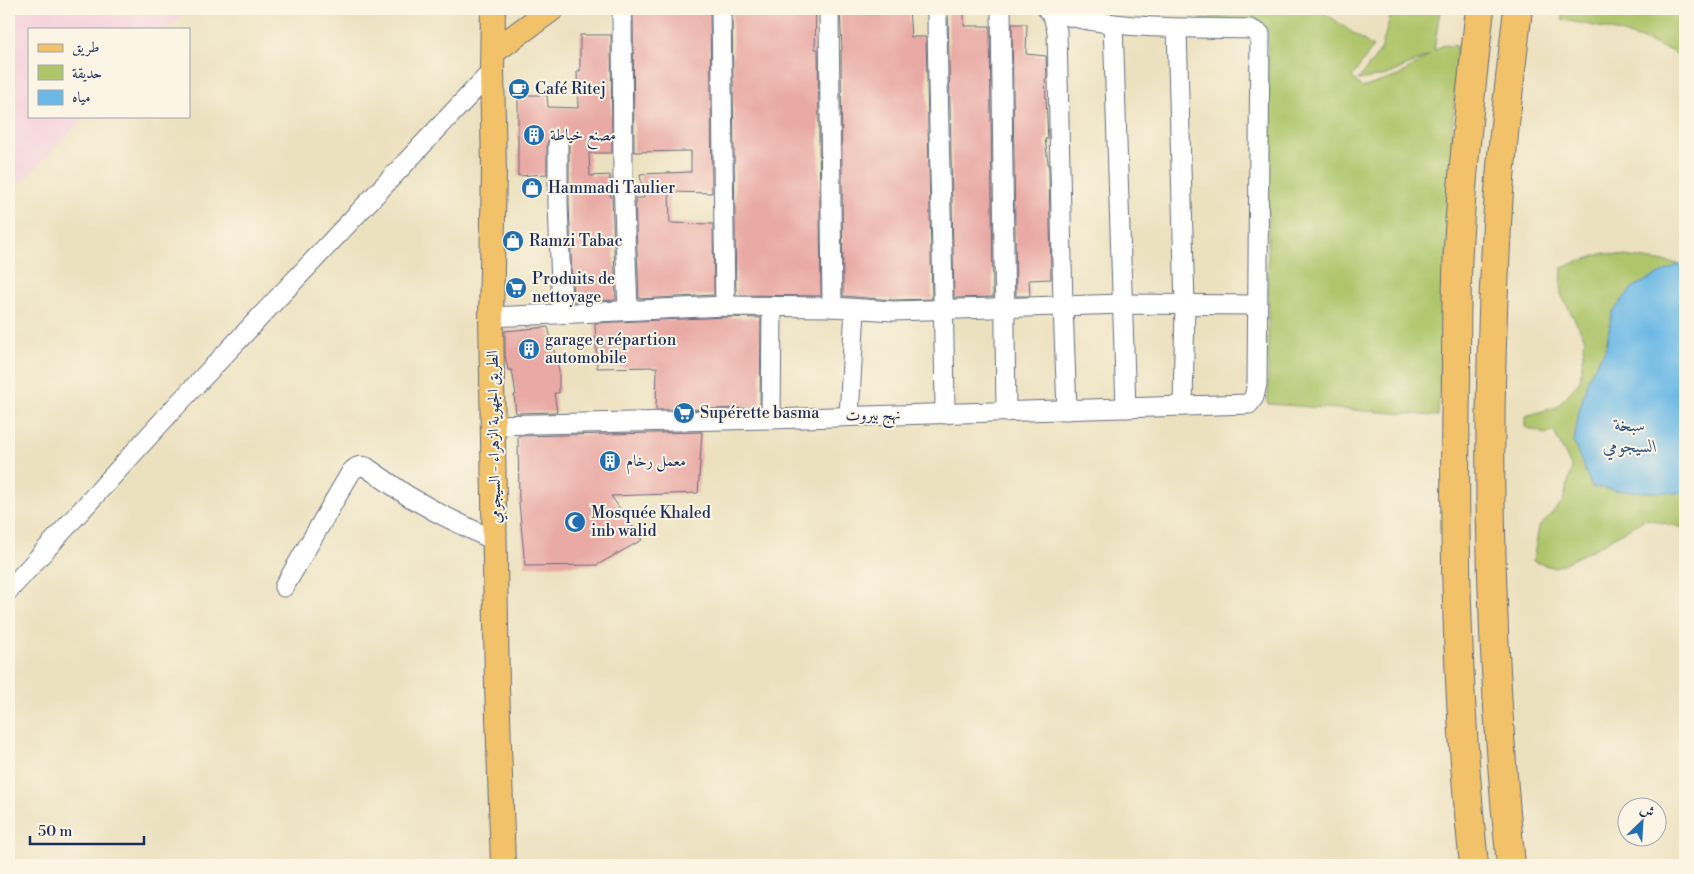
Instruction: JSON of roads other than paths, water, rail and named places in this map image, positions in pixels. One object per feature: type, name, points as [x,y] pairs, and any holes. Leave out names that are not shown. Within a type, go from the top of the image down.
[{"type":"highway","points":[[1474,865],[1465,771],[1459,660],[1454,451],[1458,249],[1480,9]]},
{"type":"highway","points":[[1511,865],[1500,746],[1494,629],[1490,399],[1498,199],[1518,9]]},
{"type":"main road","name":"الطريق الجهوية الزهراء - السيجومي","points":[[494,9],[492,61],[494,170],[491,317],[497,686],[503,865]]},
{"type":"main road","points":[[492,61],[552,9]]},
{"type":"street","points":[[622,9],[623,180],[628,310]]},
{"type":"street","points":[[721,9],[724,306]]},
{"type":"street","points":[[829,9],[832,307]]},
{"type":"street","points":[[937,9],[945,414]]},
{"type":"street","points":[[1001,9],[1000,71],[1006,308],[1006,412]]},
{"type":"street","points":[[491,317],[724,306],[772,308],[832,307],[893,311],[1123,304],[1257,306],[1260,34],[1250,29],[1177,28],[1113,24],[1066,16],[1048,10]]},
{"type":"street","points":[[1048,10],[1056,22],[1057,31],[1067,410]]},
{"type":"street","points":[[1113,24],[1126,408]]},
{"type":"street","points":[[1177,28],[1184,304],[1183,406]]},
{"type":"street","points":[[9,590],[492,61]]},
{"type":"street","points":[[558,144],[562,313]]},
{"type":"street","name":"نهج بيروت","points":[[494,425],[771,419],[1249,404],[1252,402],[1257,384],[1257,306]]},
{"type":"street","points":[[771,419],[772,308]]},
{"type":"street","points":[[849,416],[854,309]]},
{"type":"street","points":[[284,587],[351,472],[356,467],[366,466],[408,496],[496,541]]},
{"type":"water","name":"سبخة السيجومي","points":[[1680,264],[1685,266],[1685,493],[1625,491],[1592,487],[1574,443],[1579,412],[1588,379],[1606,348],[1612,313],[1633,287]]},
{"type":"place","name":"Café Ritej","points":[[519,89]]},
{"type":"place","name":"مصنع خياطة","points":[[534,135]]},
{"type":"place","name":"Hammadi Taulier","points":[[532,188]]},
{"type":"place","name":"Ramzi Tabac","points":[[513,241]]},
{"type":"place","name":"Produits de nettoyage","points":[[516,288]]},
{"type":"place","name":"garage e répartion automobile","points":[[529,349]]},
{"type":"place","name":"Supérette basma","points":[[684,413]]},
{"type":"place","name":"معمل رخام","points":[[610,461]]},
{"type":"place","name":"Mosquée Khaled inb walid","points":[[575,522]]}]
